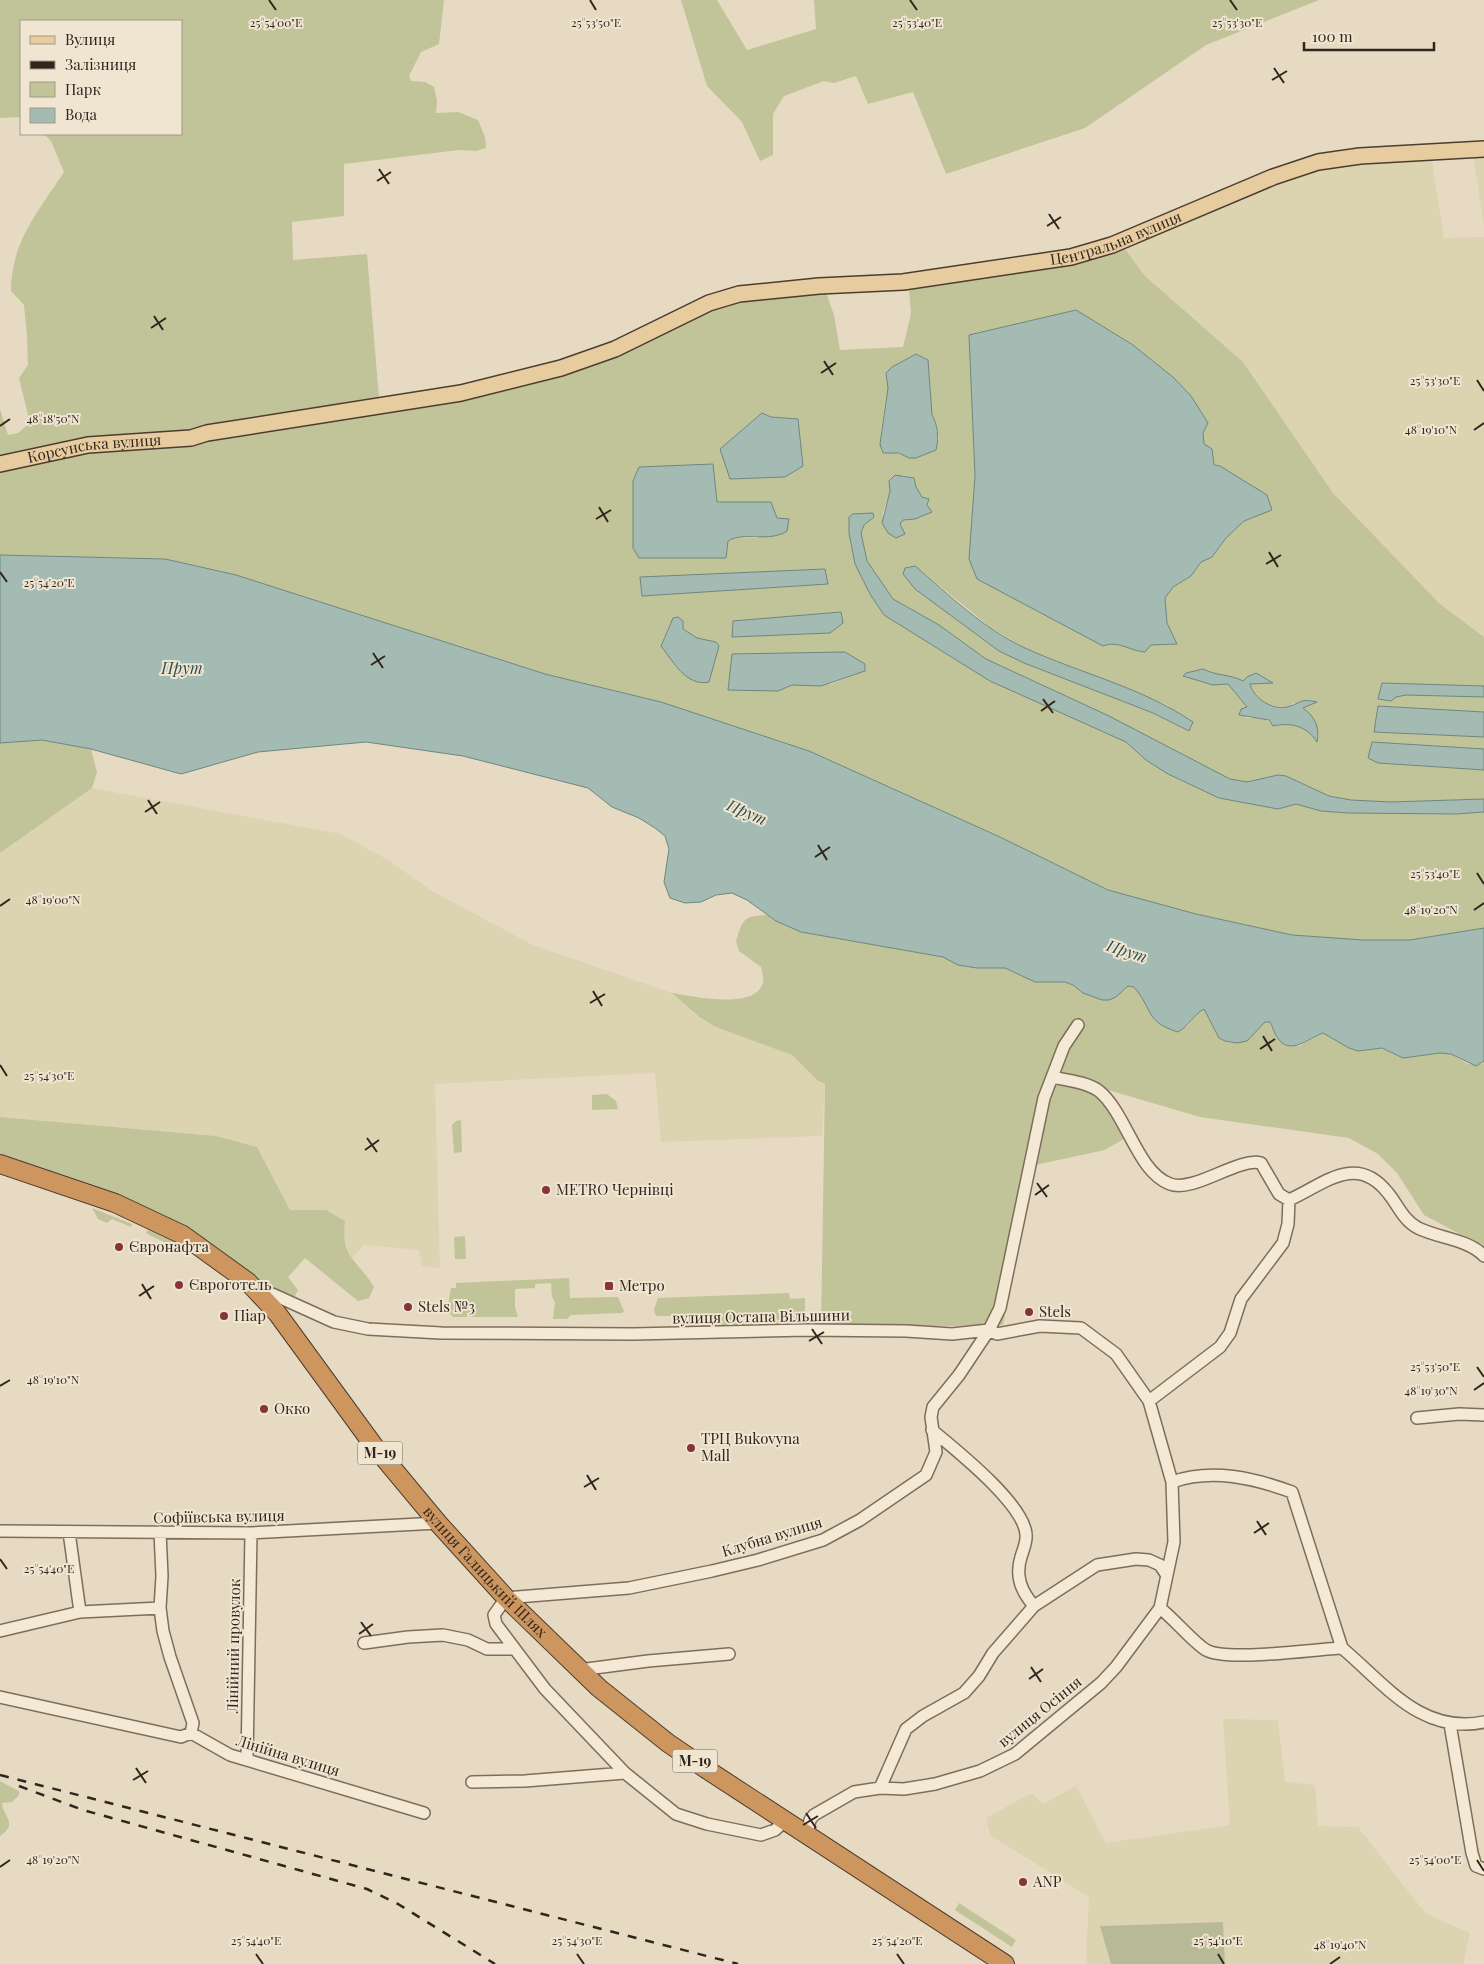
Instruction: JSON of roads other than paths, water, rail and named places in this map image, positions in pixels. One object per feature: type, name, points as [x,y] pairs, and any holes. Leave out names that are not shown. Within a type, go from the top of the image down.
[{"type":"highway","name":"вулиця Галицький Шлях","points":[[0,1164],[115,1203],[184,1235],[248,1282],[277,1313],[374,1446],[438,1524],[506,1598],[579,1670],[625,1710],[668,1742],[785,1821],[1005,1964]]},
{"type":"main road","name":"Центральна вулиця","points":[[191,438],[207,432],[461,393],[562,368],[615,349],[709,302],[739,294],[819,286],[903,282],[1071,257],[1112,245],[1273,177],[1318,162],[1360,156],[1484,149]]},
{"type":"main road","name":"Корсунська вулиця","points":[[0,464],[88,444],[191,438]]},
{"type":"street","name":"Клубна вулиця","points":[[506,1598],[629,1588],[758,1560],[824,1540],[860,1520],[926,1475],[936,1452],[932,1430],[932,1407],[958,1375],[989,1330],[1000,1308],[1044,1098],[1064,1046],[1078,1024]]},
{"type":"street","points":[[1052,1077],[1078,1082],[1098,1090],[1110,1103],[1144,1161],[1159,1178],[1169,1184],[1179,1186],[1221,1174],[1253,1161],[1260,1163],[1275,1189],[1289,1200]]},
{"type":"street","points":[[1289,1200],[1324,1180],[1340,1175],[1359,1174],[1375,1180],[1388,1193],[1410,1224],[1468,1245],[1484,1256]]},
{"type":"street","points":[[1148,1401],[1220,1347],[1230,1333],[1241,1299],[1283,1243],[1288,1224],[1289,1200]]},
{"type":"street","name":"вулиця Остапа Вільшини","points":[[264,1299],[272,1294],[334,1322],[360,1328],[441,1333],[634,1334],[807,1330],[906,1331],[952,1334],[989,1330],[997,1334],[1040,1326],[1081,1328],[1116,1354],[1148,1401],[1172,1482],[1174,1542],[1160,1608]]},
{"type":"street","points":[[1417,1418],[1459,1414],[1484,1415]]},
{"type":"street","points":[[932,1430],[991,1480],[1021,1522],[1026,1533],[1018,1568],[1019,1582],[1034,1606]]},
{"type":"street","points":[[1172,1482],[1180,1479],[1227,1475],[1257,1479],[1292,1492],[1342,1648],[1399,1700],[1425,1716],[1450,1724],[1484,1722]]},
{"type":"street","name":"Софіївська вулиця","points":[[0,1531],[251,1533],[438,1524]]},
{"type":"street","points":[[70,1532],[80,1612]]},
{"type":"street","points":[[160,1532],[162,1576],[160,1608],[170,1657],[193,1722],[190,1733]]},
{"type":"street","name":"Лінійний провулок","points":[[246,1760],[251,1533]]},
{"type":"street","points":[[880,1788],[906,1729],[923,1716],[964,1694],[994,1653],[1034,1606],[1097,1565],[1136,1559],[1149,1560],[1160,1565],[1166,1574]]},
{"type":"street","points":[[506,1598],[494,1615],[496,1624],[545,1689],[625,1772],[676,1814],[707,1824],[761,1834],[774,1830],[785,1821]]},
{"type":"street","points":[[0,1631],[80,1612],[160,1608]]},
{"type":"street","points":[[1160,1608],[1206,1650],[1226,1654],[1246,1654],[1342,1648]]},
{"type":"street","name":"вулиця Осіння","points":[[807,1835],[810,1820],[821,1810],[854,1792],[880,1788],[904,1789],[935,1784],[980,1771],[1016,1754],[1101,1683],[1160,1608]]},
{"type":"street","points":[[364,1643],[408,1637],[443,1635],[468,1640],[487,1649],[514,1649]]},
{"type":"street","points":[[579,1670],[648,1660],[729,1654]]},
{"type":"street","name":"Лінійна вулиця","points":[[0,1697],[181,1736],[190,1733],[230,1755],[424,1814]]},
{"type":"street","points":[[1450,1724],[1472,1853],[1476,1866],[1484,1869]]},
{"type":"street","points":[[472,1782],[525,1781],[625,1772]]},
{"type":"water","points":[[1076,310],[1133,345],[1174,378],[1191,396],[1208,423],[1203,433],[1204,444],[1212,449],[1214,465],[1220,466],[1267,495],[1272,510],[1244,521],[1226,538],[1212,557],[1201,562],[1191,576],[1173,587],[1165,598],[1167,623],[1177,644],[1151,645],[1145,652],[1114,644],[1103,646],[977,579],[969,559],[975,476],[969,335]]},
{"type":"water","points":[[916,354],[928,360],[932,415],[936,423],[937,432],[936,450],[916,458],[909,458],[899,453],[883,453],[880,444],[888,388],[886,373],[892,367]]},
{"type":"water","points":[[762,413],[771,417],[798,419],[803,466],[785,477],[730,479],[720,449]]},
{"type":"water","points":[[713,464],[717,502],[771,502],[777,518],[789,519],[787,531],[772,536],[734,538],[728,541],[726,558],[639,558],[633,548],[633,481],[639,467]]},
{"type":"water","points":[[895,475],[914,478],[916,487],[922,497],[929,499],[927,505],[932,512],[915,519],[903,520],[900,524],[905,534],[896,538],[888,533],[882,523],[890,491],[889,481]]},
{"type":"water","points":[[873,513],[874,517],[864,525],[861,533],[867,561],[893,599],[939,625],[986,659],[1109,716],[1230,779],[1247,782],[1278,775],[1286,776],[1329,796],[1351,800],[1391,802],[1484,799],[1484,812],[1456,814],[1348,813],[1321,811],[1296,804],[1278,809],[1219,798],[1168,774],[1146,760],[1126,742],[990,681],[884,615],[870,594],[855,564],[849,533],[849,517],[853,514]]},
{"type":"water","name":"Прут","points":[[0,555],[165,559],[236,575],[545,674],[661,702],[809,751],[1000,837],[1108,890],[1196,914],[1292,935],[1363,940],[1410,940],[1484,928],[1484,1061],[1476,1066],[1451,1054],[1440,1053],[1403,1058],[1382,1048],[1358,1051],[1323,1033],[1299,1044],[1287,1046],[1277,1037],[1270,1022],[1265,1022],[1247,1041],[1237,1043],[1225,1041],[1219,1038],[1204,1009],[1178,1032],[1167,1028],[1155,1019],[1134,987],[1128,986],[1116,997],[1102,1000],[1083,993],[1073,985],[1065,982],[1035,982],[1005,968],[977,968],[958,965],[943,957],[801,932],[776,921],[747,900],[732,893],[716,895],[701,902],[685,903],[670,898],[664,882],[669,849],[665,836],[655,828],[639,818],[612,807],[588,788],[463,756],[366,742],[258,752],[181,774],[91,749],[42,740],[0,743]]},
{"type":"water","points":[[915,566],[967,611],[995,631],[1025,648],[1153,699],[1193,722],[1189,731],[1153,713],[1024,663],[999,651],[915,589],[903,574],[905,568]]},
{"type":"water","points":[[825,569],[828,584],[642,596],[640,577]]},
{"type":"water","points":[[841,612],[843,623],[830,633],[732,637],[733,621]]},
{"type":"water","points":[[678,617],[683,621],[683,629],[697,638],[716,642],[719,646],[709,682],[701,683],[687,677],[661,646],[673,618]]},
{"type":"water","points":[[845,652],[865,664],[865,671],[821,686],[792,685],[778,691],[728,690],[732,654]]},
{"type":"water","points":[[1203,669],[1243,681],[1256,673],[1273,683],[1250,684],[1252,689],[1260,699],[1275,707],[1287,707],[1304,701],[1317,702],[1303,708],[1316,723],[1318,732],[1317,742],[1308,732],[1298,726],[1273,726],[1269,720],[1239,715],[1241,709],[1247,707],[1228,684],[1213,685],[1183,676],[1186,673]]},
{"type":"water","points":[[1382,683],[1484,686],[1484,697],[1406,695],[1396,697],[1391,701],[1378,699]]},
{"type":"water","points":[[1378,706],[1484,712],[1484,737],[1374,732]]},
{"type":"water","points":[[1372,742],[1484,749],[1484,770],[1378,763],[1368,758]]},
{"type":"railway","points":[[0,1775],[738,1964]]},
{"type":"railway","points":[[19,1786],[83,1810],[367,1889],[398,1904],[495,1964]]},
{"type":"place","name":"METRO Чернівці","points":[[546,1190]]},
{"type":"place","name":"Євронафта","points":[[119,1247]]},
{"type":"place","name":"Євроготель","points":[[179,1285]]},
{"type":"place","name":"Метро","points":[[609,1286]]},
{"type":"place","name":"Stels №3","points":[[408,1307]]},
{"type":"place","name":"Stels","points":[[1029,1312]]},
{"type":"place","name":"Піар","points":[[224,1316]]},
{"type":"place","name":"Окко","points":[[264,1409]]},
{"type":"place","name":"ТРЦ Bukovyna Mall","points":[[691,1448]]},
{"type":"place","name":"ANP","points":[[1023,1882]]}]
